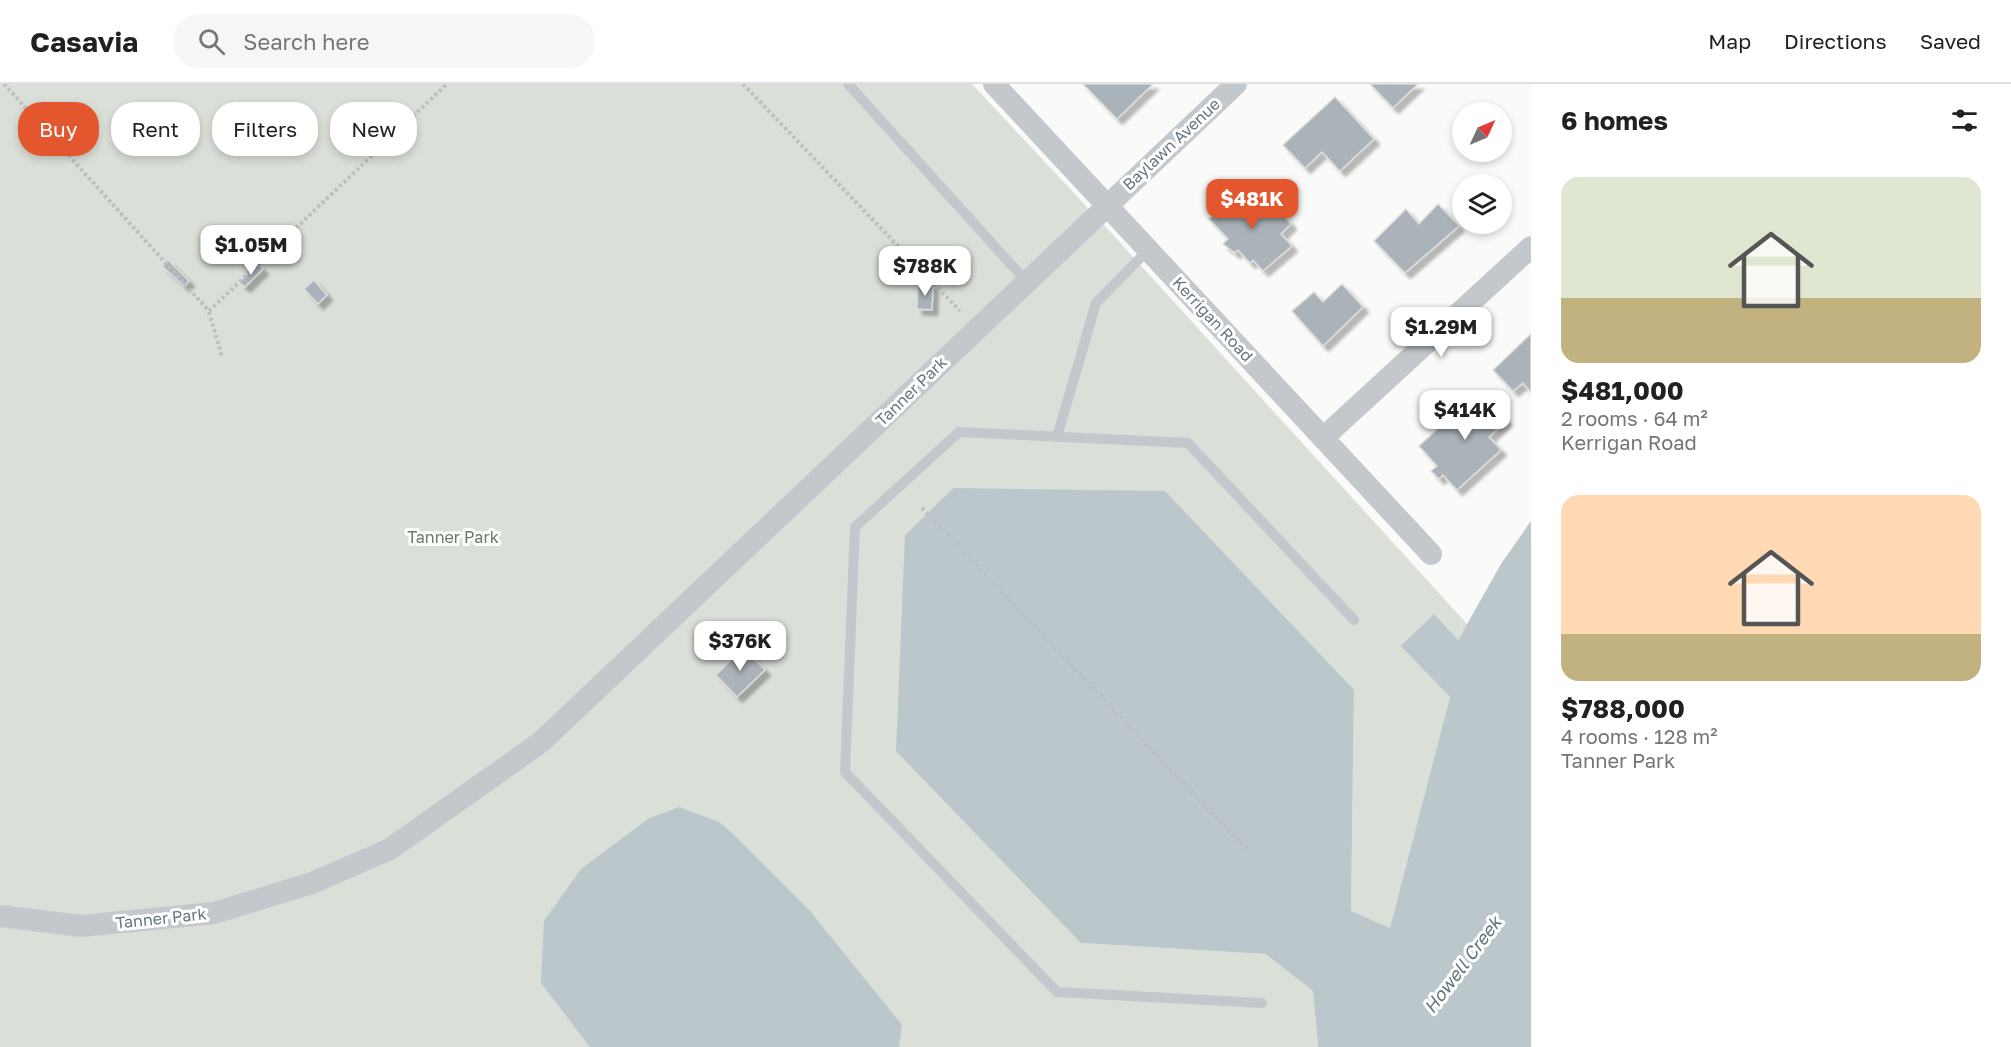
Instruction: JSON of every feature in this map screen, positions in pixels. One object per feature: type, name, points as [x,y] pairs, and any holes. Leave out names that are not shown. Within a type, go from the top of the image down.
[{"type":"street","name":"Kerrigan Road","points":[[994,84],[1431,554]]},
{"type":"street","name":"Baylawn Avenue","points":[[1106,204],[1236,84]]},
{"type":"street","name":"Tanner Park","points":[[0,916],[81,926],[214,913],[312,883],[390,849],[541,742],[1106,204]]},
{"type":"street","points":[[1323,438],[1531,247]]},
{"type":"lane","points":[[848,84],[1026,281]]},
{"type":"lane","points":[[1057,437],[1096,303],[1148,250]]},
{"type":"lane","points":[[1262,1004],[1057,992],[845,771],[855,527],[959,432],[1188,443],[1354,620]]},
{"type":"path","points":[[4,84],[209,311],[222,357]]},
{"type":"path","points":[[209,311],[447,84]]},
{"type":"path","points":[[743,84],[976,328]]},
{"type":"path","points":[[922,508],[1249,852]]},
{"type":"green space","name":"Tanner Park","points":[[0,84],[972,84],[1114,236],[1467,624],[1457,641],[1450,697],[1390,929],[1351,912],[1354,690],[953,488],[905,535],[1081,943],[1267,954],[1313,991],[1318,1047],[0,1047]]},
{"type":"water","name":"Howell Creek","points":[[953,488],[1165,491],[1354,690],[1351,911],[1390,928],[1450,697],[1401,646],[1434,614],[1458,640],[1501,564],[1531,521],[1531,1047],[1318,1047],[1313,991],[1266,954],[1081,943],[896,751],[905,535]]},
{"type":"water","points":[[679,807],[719,822],[810,911],[902,1025],[899,1047],[590,1047],[541,983],[544,921],[581,869],[648,819]]},
{"type":"building","points":[[1083,84],[1153,84],[1117,119]]},
{"type":"building","points":[[1370,84],[1418,84],[1393,108]]},
{"type":"building","points":[[1335,97],[1374,139],[1340,171],[1322,152],[1305,168],[1283,145]]},
{"type":"building","points":[[1240,189],[1264,215],[1275,206],[1291,224],[1281,234],[1292,246],[1263,271],[1253,260],[1250,263],[1238,250],[1235,253],[1223,244],[1228,239],[1209,219]]},
{"type":"building","points":[[1438,204],[1452,219],[1452,232],[1405,273],[1374,241],[1406,209],[1419,224]]},
{"type":"building","points":[[168,260],[189,281],[184,286],[162,266]]},
{"type":"building","points":[[258,264],[263,269],[245,287],[239,282]]},
{"type":"building","points":[[314,280],[327,295],[318,304],[304,289]]},
{"type":"building","points":[[918,284],[933,284],[932,310],[917,309]]},
{"type":"building","points":[[1342,284],[1363,307],[1323,346],[1292,311],[1314,292],[1323,302]]},
{"type":"building","points":[[1531,334],[1531,392],[1523,383],[1513,391],[1493,370]]},
{"type":"building","points":[[1479,391],[1507,420],[1489,437],[1501,450],[1457,490],[1443,475],[1439,479],[1431,471],[1437,466],[1419,446]]},
{"type":"building","points":[[743,648],[765,670],[737,697],[716,675]]}]
